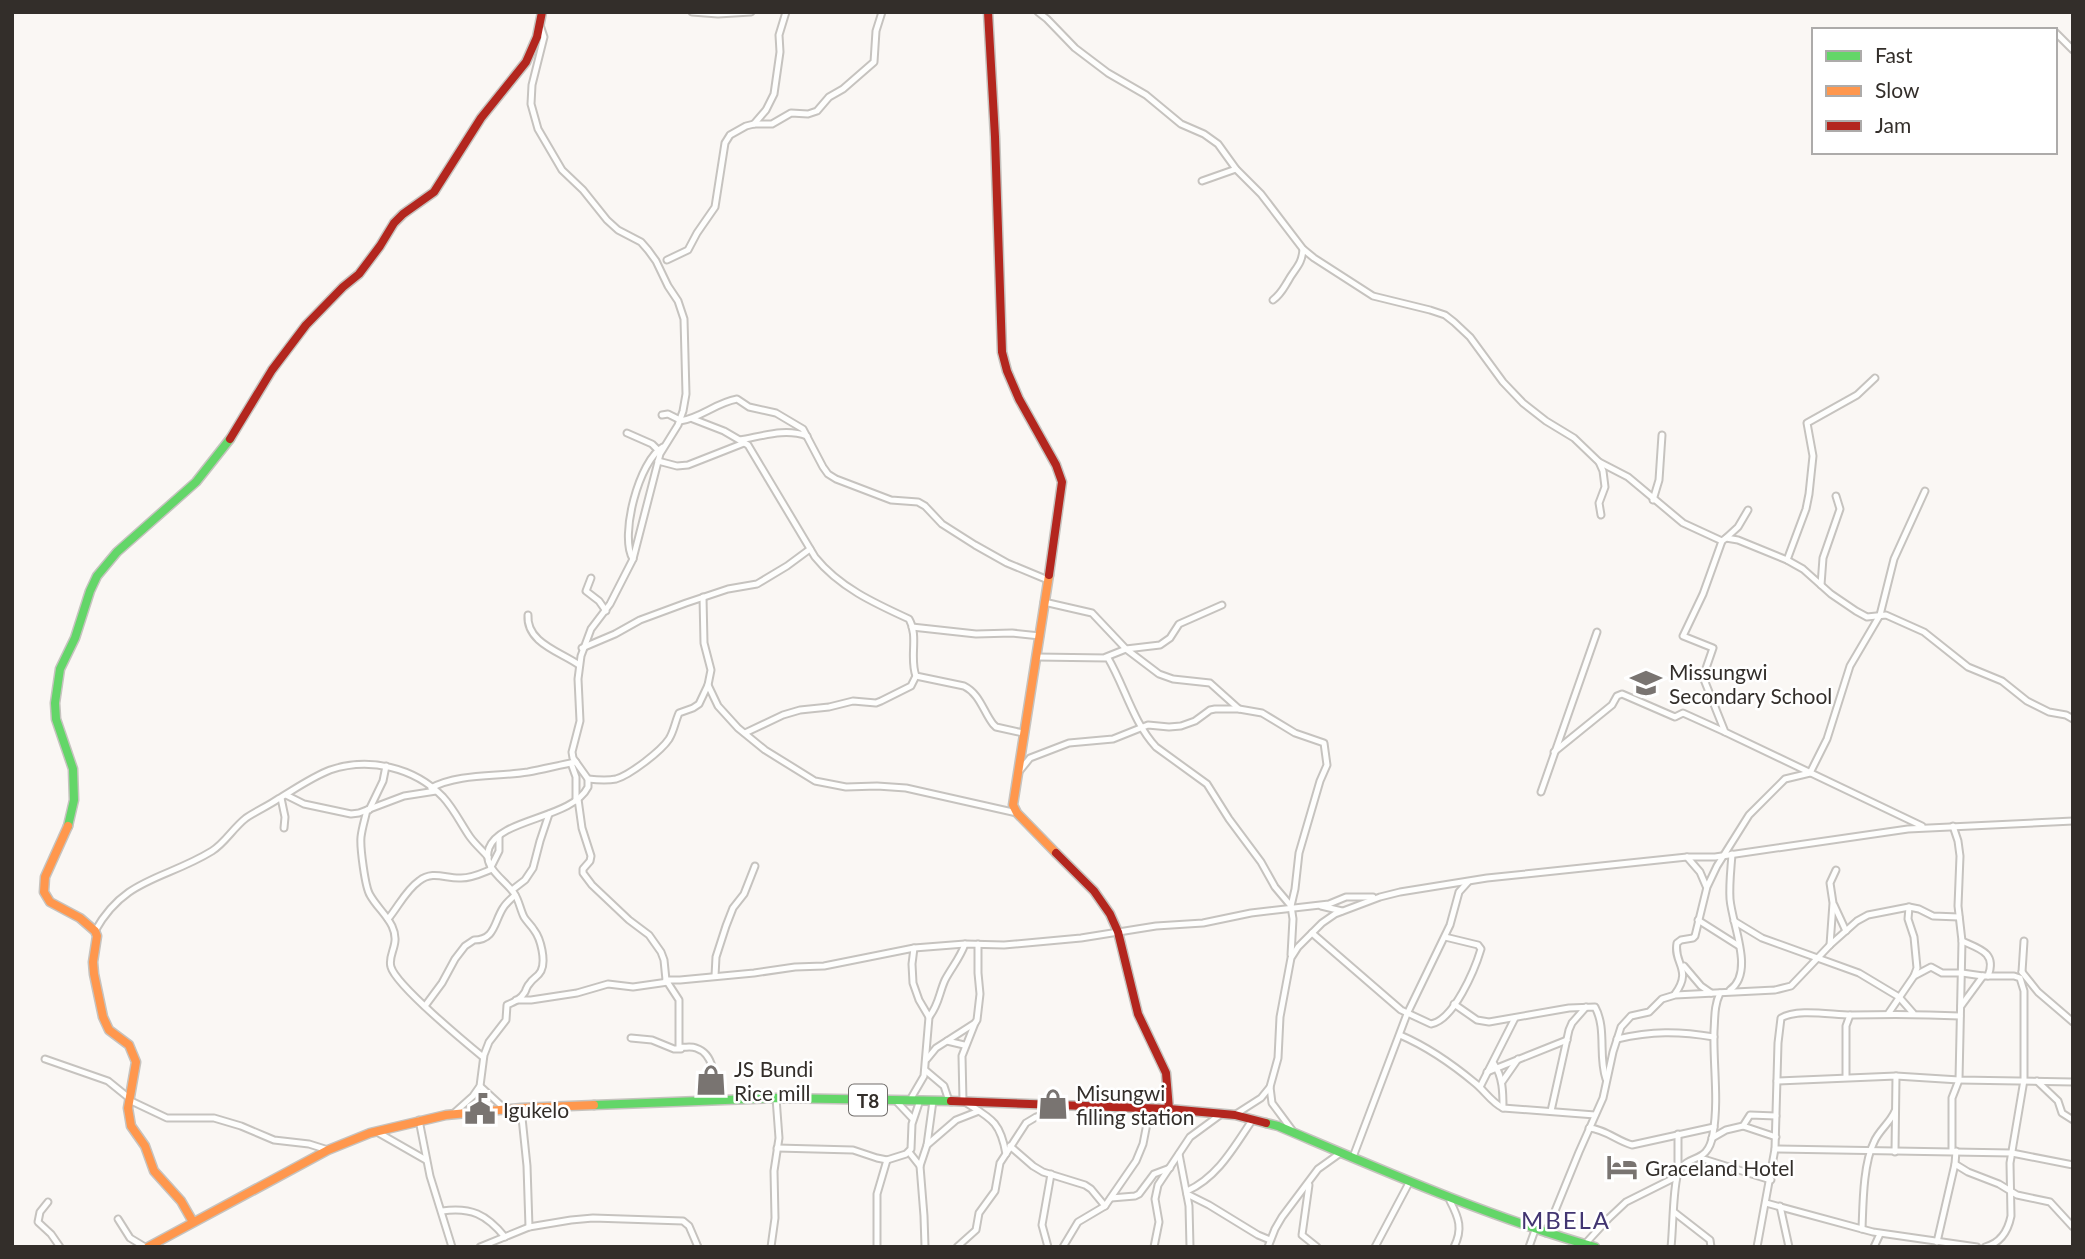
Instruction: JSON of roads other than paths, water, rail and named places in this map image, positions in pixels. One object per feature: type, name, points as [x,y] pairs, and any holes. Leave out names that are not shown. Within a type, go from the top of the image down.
[{"type":"main road","points":[[193,1222],[181,1201],[154,1171],[145,1146],[131,1126],[129,1099],[135,1071],[134,1054],[129,1045],[110,1030],[103,1017],[94,974],[95,931],[80,918],[50,902],[43,886],[66,833],[75,800],[73,769],[56,719],[60,669],[75,638],[97,576],[117,552],[196,482],[233,435],[272,370],[306,325],[359,274],[394,223],[434,192],[481,118],[526,62],[537,37],[542,12]]},
{"type":"main road","points":[[988,12],[1002,352],[1019,399],[1056,465],[1062,482],[1013,805],[1017,813],[1098,896],[1110,914],[1118,932],[1138,1014],[1166,1073],[1169,1109]]},
{"type":"main road","name":"T8","points":[[147,1247],[328,1150],[375,1131],[419,1120],[521,1108],[776,1098],[962,1101],[1150,1108],[1235,1115],[1294,1133],[1563,1242],[1590,1245]]},
{"type":"street","points":[[692,12],[751,12]]},
{"type":"street","points":[[754,124],[766,110],[774,94],[780,52],[779,34],[786,12]]},
{"type":"street","points":[[667,260],[688,250],[715,207],[726,139],[738,130],[754,124],[772,124],[794,112],[812,113],[829,97],[843,89],[874,62],[876,31],[882,12]]},
{"type":"street","points":[[1038,12],[1075,48],[1108,73],[1146,95],[1181,124],[1204,134],[1218,144],[1236,169],[1275,211],[1303,249],[1373,296],[1445,315],[1470,337],[1503,382],[1523,403],[1574,438],[1599,462],[1629,477],[1683,523],[1724,539],[1738,540],[1787,560],[1867,617],[1886,615],[1924,632],[1968,667],[2002,681],[2027,701],[2049,712],[2073,719]]},
{"type":"street","points":[[540,25],[544,37],[532,85],[531,104],[538,130],[562,170],[607,220],[618,230],[641,242],[648,250],[681,307],[684,319],[686,394],[680,420],[642,475],[632,510],[628,549],[634,559]]},
{"type":"street","points":[[2057,34],[2073,50]]},
{"type":"street","points":[[1202,181],[1236,169]]},
{"type":"street","points":[[1273,300],[1283,292],[1290,277],[1297,270],[1303,249]]},
{"type":"street","points":[[1787,560],[1809,494],[1813,456],[1807,423],[1857,395],[1875,378]]},
{"type":"street","points":[[662,415],[668,414],[680,420],[693,419],[716,404],[737,399],[749,407],[782,416],[803,429],[823,467],[836,479],[891,500],[918,502],[942,524],[975,545],[1007,563],[1048,580]]},
{"type":"street","points":[[693,419],[742,441],[810,549],[836,579],[870,601],[909,619],[912,626],[913,669],[916,676],[911,686],[881,701],[858,701],[800,710],[745,733]]},
{"type":"street","points":[[659,461],[688,466],[742,441],[794,431],[807,436]]},
{"type":"street","points":[[627,433],[661,449]]},
{"type":"street","points":[[1653,500],[1659,480],[1662,435]]},
{"type":"street","points":[[661,449],[634,559],[582,648],[579,665],[579,721],[572,745],[577,800],[591,856],[583,873],[592,885],[655,942],[664,960],[667,981],[679,999],[678,1037],[679,1047],[682,1048]]},
{"type":"street","points":[[1599,462],[1605,487],[1599,503],[1601,515]]},
{"type":"street","points":[[1590,1245],[1609,1218],[1626,1202],[1677,1175],[1687,1162],[1700,1158],[1709,1147],[1714,1128],[1716,1004],[1714,994],[1701,986],[1682,963],[1676,953],[1677,943],[1693,938],[1707,887],[1749,815],[1785,779],[1810,773],[1827,739],[1850,666],[1880,615],[1894,559],[1925,491]]},
{"type":"street","points":[[1821,585],[1823,558],[1840,509],[1836,496]]},
{"type":"street","points":[[1725,732],[1703,677],[1713,648],[1683,636],[1724,539],[1738,527],[1748,510]]},
{"type":"street","points":[[582,648],[640,620],[728,589],[757,584],[810,549]]},
{"type":"street","points":[[590,578],[586,591],[599,601],[606,611]]},
{"type":"street","points":[[573,763],[588,779],[616,779],[624,776],[669,740],[679,713],[699,704],[708,685],[711,670],[704,643],[703,597]]},
{"type":"street","points":[[1044,602],[1092,613],[1126,649],[1165,677],[1210,683],[1240,709]]},
{"type":"street","points":[[1036,657],[1106,657],[1126,649],[1165,643],[1177,625],[1223,605]]},
{"type":"street","points":[[528,615],[529,629],[536,638],[579,665]]},
{"type":"street","points":[[912,626],[976,634],[1012,633],[1040,636]]},
{"type":"street","points":[[1541,792],[1597,632]]},
{"type":"street","points":[[1106,657],[1142,727],[1156,747],[1207,784],[1275,887],[1292,907]]},
{"type":"street","points":[[916,676],[972,690],[992,724],[1023,733]]},
{"type":"street","points":[[708,685],[718,706],[745,733],[765,750],[821,783],[846,787],[906,788],[1017,813]]},
{"type":"street","points":[[1554,752],[1612,705],[1617,695],[1622,694],[1675,717],[1683,713],[1924,828]]},
{"type":"street","points":[[1017,774],[1030,758],[1069,743],[1113,739],[1153,725],[1181,726],[1195,721],[1210,710],[1240,709],[1262,713],[1290,730],[1321,741],[1325,745],[1327,765],[1299,853],[1292,907],[1291,958],[1280,1017],[1278,1058],[1270,1087],[1272,1103],[1294,1133]]},
{"type":"street","points":[[283,796],[304,804],[351,814],[434,789],[441,783],[454,780],[529,772],[573,763]]},
{"type":"street","points":[[95,931],[112,907],[135,886],[199,859],[216,848],[247,817],[328,771],[375,764],[407,773],[434,789],[452,808],[469,836],[488,857],[499,878],[514,893],[525,919],[537,934],[543,960],[541,971],[522,996],[508,1005],[506,1020],[489,1042],[480,1086],[453,1114]]},
{"type":"street","points":[[386,766],[383,781],[368,810],[361,837],[368,891],[388,919],[395,936],[390,961],[392,971],[425,1006],[484,1057]]},
{"type":"street","points":[[488,857],[490,845],[499,836],[577,800],[588,787],[588,779]]},
{"type":"street","points":[[283,796],[284,828]]},
{"type":"street","points":[[425,1006],[460,951],[474,940],[489,936],[504,905],[533,868],[549,813]]},
{"type":"street","points":[[1291,958],[1322,923],[1342,911],[1380,897],[1468,881],[1687,857],[1715,857],[1924,828],[2073,821]]},
{"type":"street","points":[[1937,1242],[1955,1164],[1952,1098],[1959,1080],[1962,973],[1960,856],[1953,826]]},
{"type":"street","points":[[388,919],[414,885],[424,878],[442,874],[459,879],[467,878],[492,868],[499,851],[499,836]]},
{"type":"street","points":[[1727,992],[1738,983],[1742,967],[1730,901],[1728,855]]},
{"type":"street","points":[[1687,857],[1700,872],[1707,887]]},
{"type":"street","points":[[715,976],[716,957],[726,926],[733,908],[744,894],[755,866]]},
{"type":"street","points":[[1830,945],[1833,904],[1830,883],[1836,870]]},
{"type":"street","points":[[1353,1157],[1408,1014],[1445,937],[1459,892],[1468,881]]},
{"type":"street","points":[[516,1000],[577,993],[608,984],[633,987],[667,981],[824,966],[914,948],[965,944],[1004,945],[1082,938],[1329,904],[1346,897],[1380,897]]},
{"type":"street","points":[[1833,904],[1846,931]]},
{"type":"street","points":[[1318,905],[1342,911]]},
{"type":"street","points":[[1546,1233],[1603,1098],[1617,1039],[1628,1018],[1649,1012],[1662,999],[1675,995],[1775,990],[1791,986],[1830,945],[1857,921],[1868,915],[1909,907],[1933,916],[1959,917]]},
{"type":"street","points":[[1888,1014],[1914,976],[1917,963],[1914,937],[1908,919],[1909,907]]},
{"type":"street","points":[[1698,920],[1739,946]]},
{"type":"street","points":[[1734,921],[1762,938],[1854,970],[1899,997],[1914,1013]]},
{"type":"street","points":[[1312,933],[1408,1014],[1425,1022],[1436,1023],[1442,1020],[1454,1004],[1474,971],[1481,949],[1478,944],[1445,937]]},
{"type":"street","points":[[1961,1006],[1992,966],[1989,957],[1962,941]]},
{"type":"street","points":[[1985,1247],[2000,1240],[2009,1224],[2009,1174],[2024,1080],[2024,991],[2021,975],[2024,941]]},
{"type":"street","points":[[910,1100],[922,1083],[925,1070],[929,1017],[937,1006],[944,982],[965,944]]},
{"type":"street","points":[[978,944],[978,1014],[961,1056],[962,1101],[999,1127],[1006,1154]]},
{"type":"street","points":[[914,948],[913,983],[929,1017]]},
{"type":"street","points":[[1682,963],[1683,980],[1688,994]]},
{"type":"street","points":[[1914,976],[1931,967],[1942,973],[2021,975]]},
{"type":"street","points":[[1961,982],[1974,975]]},
{"type":"street","points":[[2021,975],[2073,1023]]},
{"type":"street","points":[[1675,995],[1683,980]]},
{"type":"street","points":[[1454,1004],[1482,1021],[1594,1006],[1598,1010],[1602,1065],[1607,1082]]},
{"type":"street","points":[[1551,1111],[1572,1023],[1586,1007]]},
{"type":"street","points":[[1758,1247],[1776,1149],[1781,1018],[1803,1013],[1914,1013],[1960,1016]]},
{"type":"street","points":[[1840,1015],[1846,1026]]},
{"type":"street","points":[[1846,1077],[1846,1026],[1850,1015]]},
{"type":"street","points":[[1480,1087],[1487,1072],[1494,1065],[1514,1018]]},
{"type":"street","points":[[926,1059],[936,1048],[975,1023]]},
{"type":"street","points":[[1617,1039],[1664,1031],[1714,1037]]},
{"type":"street","points":[[1400,1035],[1443,1058],[1480,1087],[1490,1100],[1503,1108],[1595,1115]]},
{"type":"street","points":[[631,1038],[652,1040],[674,1049],[696,1048],[709,1058],[714,1100]]},
{"type":"street","points":[[1494,1065],[1567,1040]]},
{"type":"street","points":[[947,1041],[964,1045]]},
{"type":"street","points":[[45,1059],[108,1081],[129,1099],[167,1118],[214,1118],[242,1126],[274,1140],[309,1144],[328,1150]]},
{"type":"street","points":[[1501,1082],[1518,1059]]},
{"type":"street","points":[[1494,1065],[1501,1082],[1503,1108]]},
{"type":"street","points":[[925,1070],[944,1086],[949,1101]]},
{"type":"street","points":[[1777,1081],[1896,1076],[2073,1082]]},
{"type":"street","points":[[1895,1152],[1896,1076]]},
{"type":"street","points":[[2037,1081],[2058,1101],[2062,1113],[2073,1120]]},
{"type":"street","points":[[480,1086],[505,1110]]},
{"type":"street","points":[[1235,1115],[1261,1098],[1270,1087]]},
{"type":"street","points":[[771,1247],[779,1125],[776,1098]]},
{"type":"street","points":[[895,1100],[913,1119]]},
{"type":"street","points":[[777,1148],[853,1150],[887,1160],[909,1152],[912,1145],[913,1119],[920,1100]]},
{"type":"street","points":[[925,1247],[920,1166],[927,1145],[933,1100]]},
{"type":"street","points":[[957,1247],[976,1230],[979,1213],[995,1191],[1000,1163],[1030,1120],[1071,1106]]},
{"type":"street","points":[[521,1108],[529,1227]]},
{"type":"street","points":[[1063,1247],[1078,1222],[1105,1206],[1139,1155],[1150,1108]]},
{"type":"street","points":[[927,1145],[956,1120],[979,1111]]},
{"type":"street","points":[[1861,1151],[1874,1141],[1895,1111]]},
{"type":"street","points":[[1154,1247],[1159,1222],[1156,1191],[1190,1137],[1223,1113]]},
{"type":"street","points":[[1743,1126],[1751,1115],[1776,1116]]},
{"type":"street","points":[[1187,1193],[1217,1171],[1253,1119]]},
{"type":"street","points":[[419,1120],[426,1160],[452,1247]]},
{"type":"street","points":[[1712,1138],[1726,1130],[1743,1126],[1776,1137]]},
{"type":"street","points":[[1589,1128],[1600,1129],[1632,1145],[1714,1128]]},
{"type":"street","points":[[375,1131],[426,1160]]},
{"type":"street","points":[[1671,1247],[1678,1134]]},
{"type":"street","points":[[1003,1138],[1033,1166],[1086,1185],[1105,1206]]},
{"type":"street","points":[[1862,1229],[1864,1187],[1874,1141]]},
{"type":"street","points":[[1776,1149],[2012,1153],[2073,1165]]},
{"type":"street","points":[[909,1152],[920,1166]]},
{"type":"street","points":[[1187,1193],[1269,1244],[1282,1217],[1324,1163],[1342,1152]]},
{"type":"street","points":[[1179,1154],[1187,1193],[1190,1247]]},
{"type":"street","points":[[1700,1158],[1771,1180]]},
{"type":"street","points":[[877,1247],[877,1194],[887,1160]]},
{"type":"street","points":[[1955,1164],[2021,1196],[2050,1202],[2073,1227]]},
{"type":"street","points":[[1111,1198],[1139,1194],[1154,1174],[1170,1168]]},
{"type":"street","points":[[1048,1247],[1042,1225],[1051,1174]]},
{"type":"street","points":[[1375,1247],[1410,1181]]},
{"type":"street","points":[[1309,1182],[1301,1235],[1317,1247]]},
{"type":"street","points":[[1449,1198],[1460,1220],[1459,1236],[1454,1247]]},
{"type":"street","points":[[48,1202],[40,1212],[38,1222],[60,1247]]},
{"type":"street","points":[[1766,1203],[1926,1244],[1937,1242],[1977,1247]]},
{"type":"street","points":[[1780,1206],[1789,1247]]},
{"type":"street","points":[[442,1211],[471,1211],[488,1219],[505,1237]]},
{"type":"street","points":[[1674,1212],[1710,1240],[1711,1247]]},
{"type":"street","points":[[480,1247],[529,1227],[593,1218],[679,1220],[687,1223],[698,1247]]},
{"type":"street","points":[[118,1219],[130,1238],[147,1247]]},
{"type":"street","points":[[1529,1247],[1535,1229]]},
{"type":"street","points":[[1873,1232],[1874,1247]]},
{"type":"street","points":[[1874,1247],[1880,1234]]},
{"type":"place","name":"Missungwi Secondary School","points":[[1646,683]]},
{"type":"place","name":"JS Bundi Rice mill","points":[[711,1080]]},
{"type":"place","name":"Misungwi filling station","points":[[1053,1104]]},
{"type":"place","name":"Igukelo","points":[[480,1109]]},
{"type":"place","name":"Graceland Hotel","points":[[1622,1167]]},
{"type":"district","name":"MBELA","points":[[1566,1219]]}]
